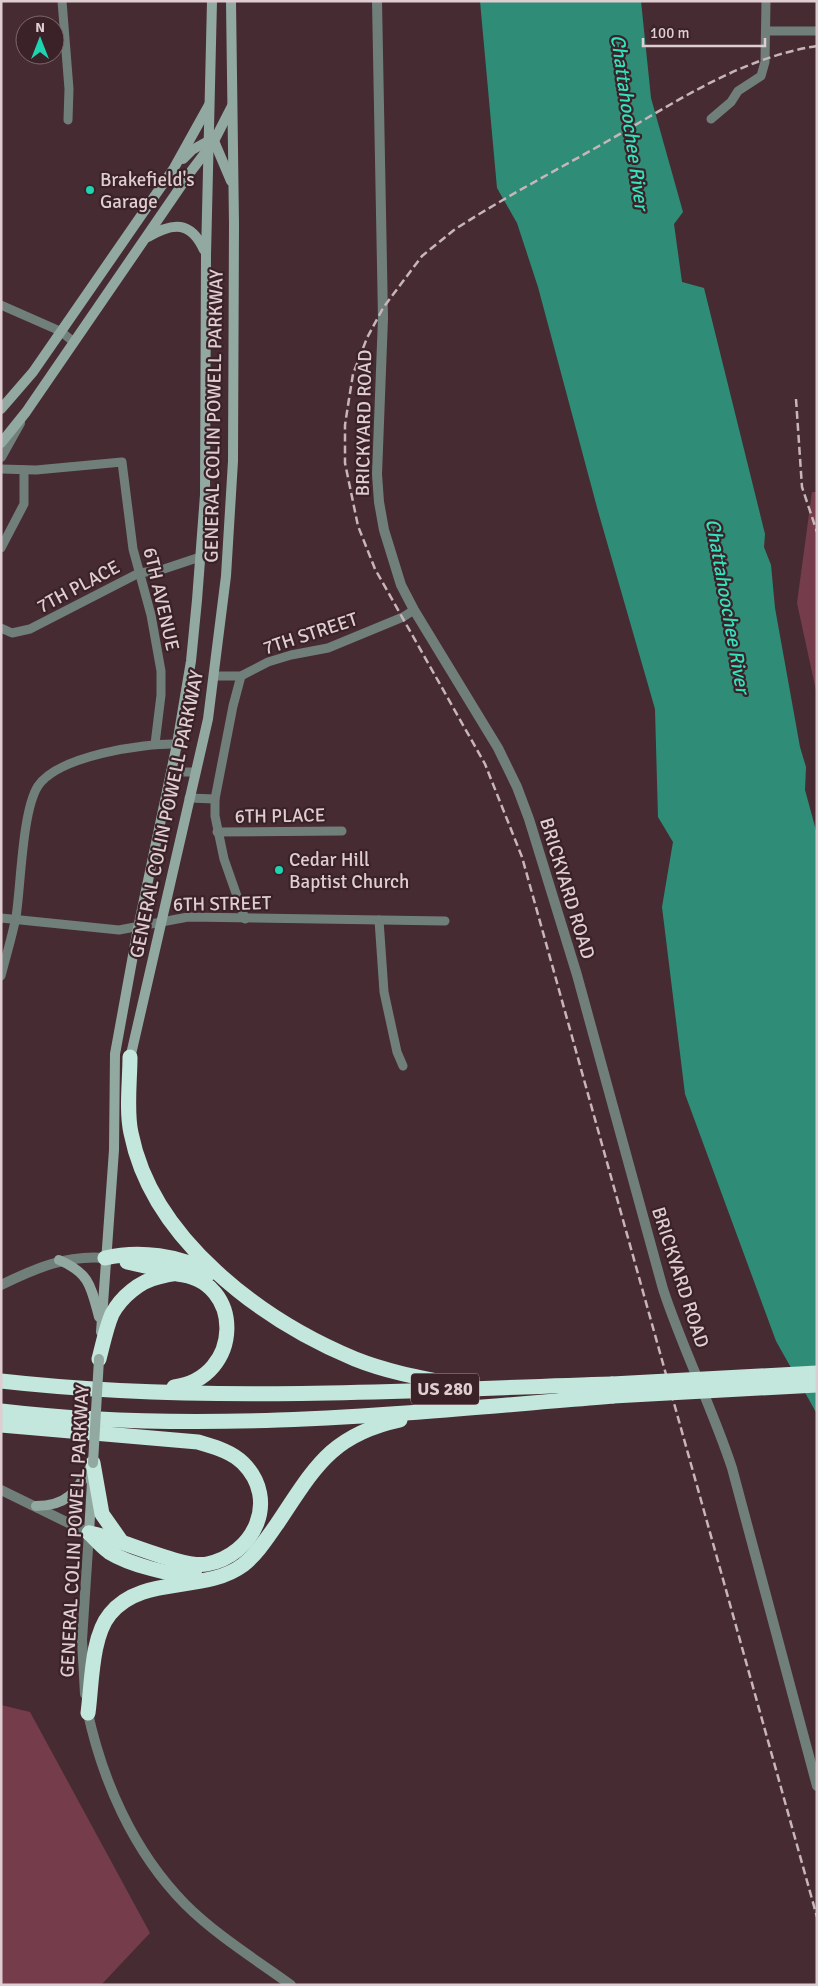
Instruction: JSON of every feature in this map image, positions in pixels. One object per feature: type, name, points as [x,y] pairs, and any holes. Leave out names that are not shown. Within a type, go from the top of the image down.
[{"type":"highway","points":[[130,1057],[130,1132],[144,1176],[168,1217],[203,1258],[233,1287]]},
{"type":"highway","points":[[106,1258],[122,1254],[174,1258],[196,1264],[233,1287],[271,1315],[313,1340],[357,1360],[402,1374],[476,1388]]},
{"type":"highway","points":[[106,1258],[194,1278],[210,1289],[222,1304],[228,1323],[226,1343],[208,1374],[188,1386],[143,1392]]},
{"type":"highway","points":[[99,1359],[112,1314],[125,1296],[150,1279],[176,1274]]},
{"type":"highway","name":"US 280","points":[[1,1411],[72,1417],[205,1421],[291,1419],[443,1410],[612,1390],[817,1373]]},
{"type":"highway","name":"US 280","points":[[1,1381],[143,1392],[211,1394],[476,1388],[612,1390],[817,1385]]},
{"type":"highway","points":[[88,1713],[98,1640],[110,1614],[130,1598],[146,1591],[217,1579],[243,1565],[263,1544],[317,1465],[337,1445],[380,1424],[443,1410]]},
{"type":"highway","points":[[1,1425],[198,1442],[226,1451],[243,1462],[255,1478],[260,1496],[260,1516],[252,1534],[240,1550],[224,1560],[204,1565],[184,1563],[121,1541],[89,1533]]},
{"type":"highway","points":[[93,1463],[102,1514],[121,1541]]},
{"type":"highway","points":[[89,1533],[109,1552],[135,1562],[181,1576],[217,1579]]},
{"type":"main road","name":"GENERAL COLIN POWELL PARKWAY","points":[[89,1533],[114,1150],[115,1054],[138,928],[177,744],[190,661],[200,557],[206,466],[206,255],[211,143],[212,1]]},
{"type":"main road","name":"GENERAL COLIN POWELL PARKWAY","points":[[114,1150],[130,1057],[208,719],[226,576],[231,499],[234,102],[231,1]]},
{"type":"main road","points":[[1,409],[33,372],[174,168],[211,101]]},
{"type":"main road","points":[[1,443],[26,412],[211,143],[234,102]]},
{"type":"main road","points":[[174,168],[192,150],[211,143]]},
{"type":"main road","points":[[211,143],[233,185]]},
{"type":"main road","points":[[142,243],[160,230],[176,226],[188,228],[199,239],[206,255]]},
{"type":"main road","points":[[125,238],[142,243]]},
{"type":"main road","points":[[60,1260],[77,1268],[86,1278],[101,1328]]},
{"type":"main road","points":[[36,1506],[55,1504],[66,1500],[76,1490],[93,1463]]},
{"type":"street","points":[[62,1],[68,120]]},
{"type":"street","name":"BRICKYARD ROAD","points":[[377,1],[383,318],[377,474],[378,502],[391,558],[414,610],[498,748],[517,787],[529,818],[574,965],[663,1289],[674,1322],[720,1432],[732,1468],[817,1786]]},
{"type":"street","points":[[711,119],[731,102],[738,91],[761,76],[765,62],[766,1]]},
{"type":"street","points":[[766,31],[817,31]]},
{"type":"street","points":[[1,305],[60,331],[74,342]]},
{"type":"street","points":[[1,457],[26,412]]},
{"type":"street","name":"6TH AVENUE","points":[[24,470],[122,462],[133,549],[151,615],[161,671],[161,695],[156,744]]},
{"type":"street","points":[[1,469],[24,470],[24,504],[1,548]]},
{"type":"street","name":"7TH PLACE","points":[[1,628],[12,633],[30,629],[139,573],[161,570],[200,557]]},
{"type":"street","name":"7TH STREET","points":[[214,676],[241,676],[268,662],[342,644],[403,617],[414,610]]},
{"type":"street","points":[[241,676],[233,706],[215,799],[217,832],[245,919]]},
{"type":"street","points":[[1,976],[15,918],[27,823],[37,788],[50,774],[67,765],[156,744],[177,744]]},
{"type":"street","points":[[171,772],[196,772]]},
{"type":"street","points":[[189,798],[215,799]]},
{"type":"street","name":"6TH PLACE","points":[[217,832],[342,831]]},
{"type":"street","name":"6TH STREET","points":[[1,918],[118,930],[138,928],[162,920],[188,917],[445,921]]},
{"type":"street","points":[[379,920],[384,992],[397,1052],[403,1066]]},
{"type":"street","points":[[1,1285],[60,1260],[82,1257],[106,1258]]},
{"type":"street","points":[[1,1490],[89,1533]]},
{"type":"street","name":"GENERAL COLIN POWELL PARKWAY","points":[[89,1533],[82,1659],[88,1713],[98,1755],[120,1810],[133,1835],[160,1875],[186,1904],[207,1924],[290,1985]]},
{"type":"shaded area","points":[[812,492],[817,492],[817,695],[797,603]]},
{"type":"shaded area","points":[[1,1705],[30,1712],[150,1933],[101,1985],[1,1985]]},
{"type":"water","name":"Chattahoochee River","points":[[480,1],[641,1],[651,98],[683,212],[674,224],[682,282],[704,288],[765,534],[764,547],[771,565],[775,608],[800,747],[806,767],[805,790],[817,834],[817,1414],[776,1341],[685,1094],[662,907],[673,842],[658,817],[655,709],[598,511],[538,287],[517,223],[497,188]]},
{"type":"railway","points":[[817,46],[788,52],[761,61],[707,84],[454,230],[422,256],[383,308],[367,338],[353,374],[345,425],[345,463],[358,526],[375,569],[485,764],[522,857],[817,1917]]},
{"type":"railway","points":[[796,399],[802,487],[817,532]]},
{"type":"place","name":"Brakefield's Garage","points":[[90,190]]},
{"type":"place","name":"Cedar Hill Baptist Church","points":[[279,870]]}]
